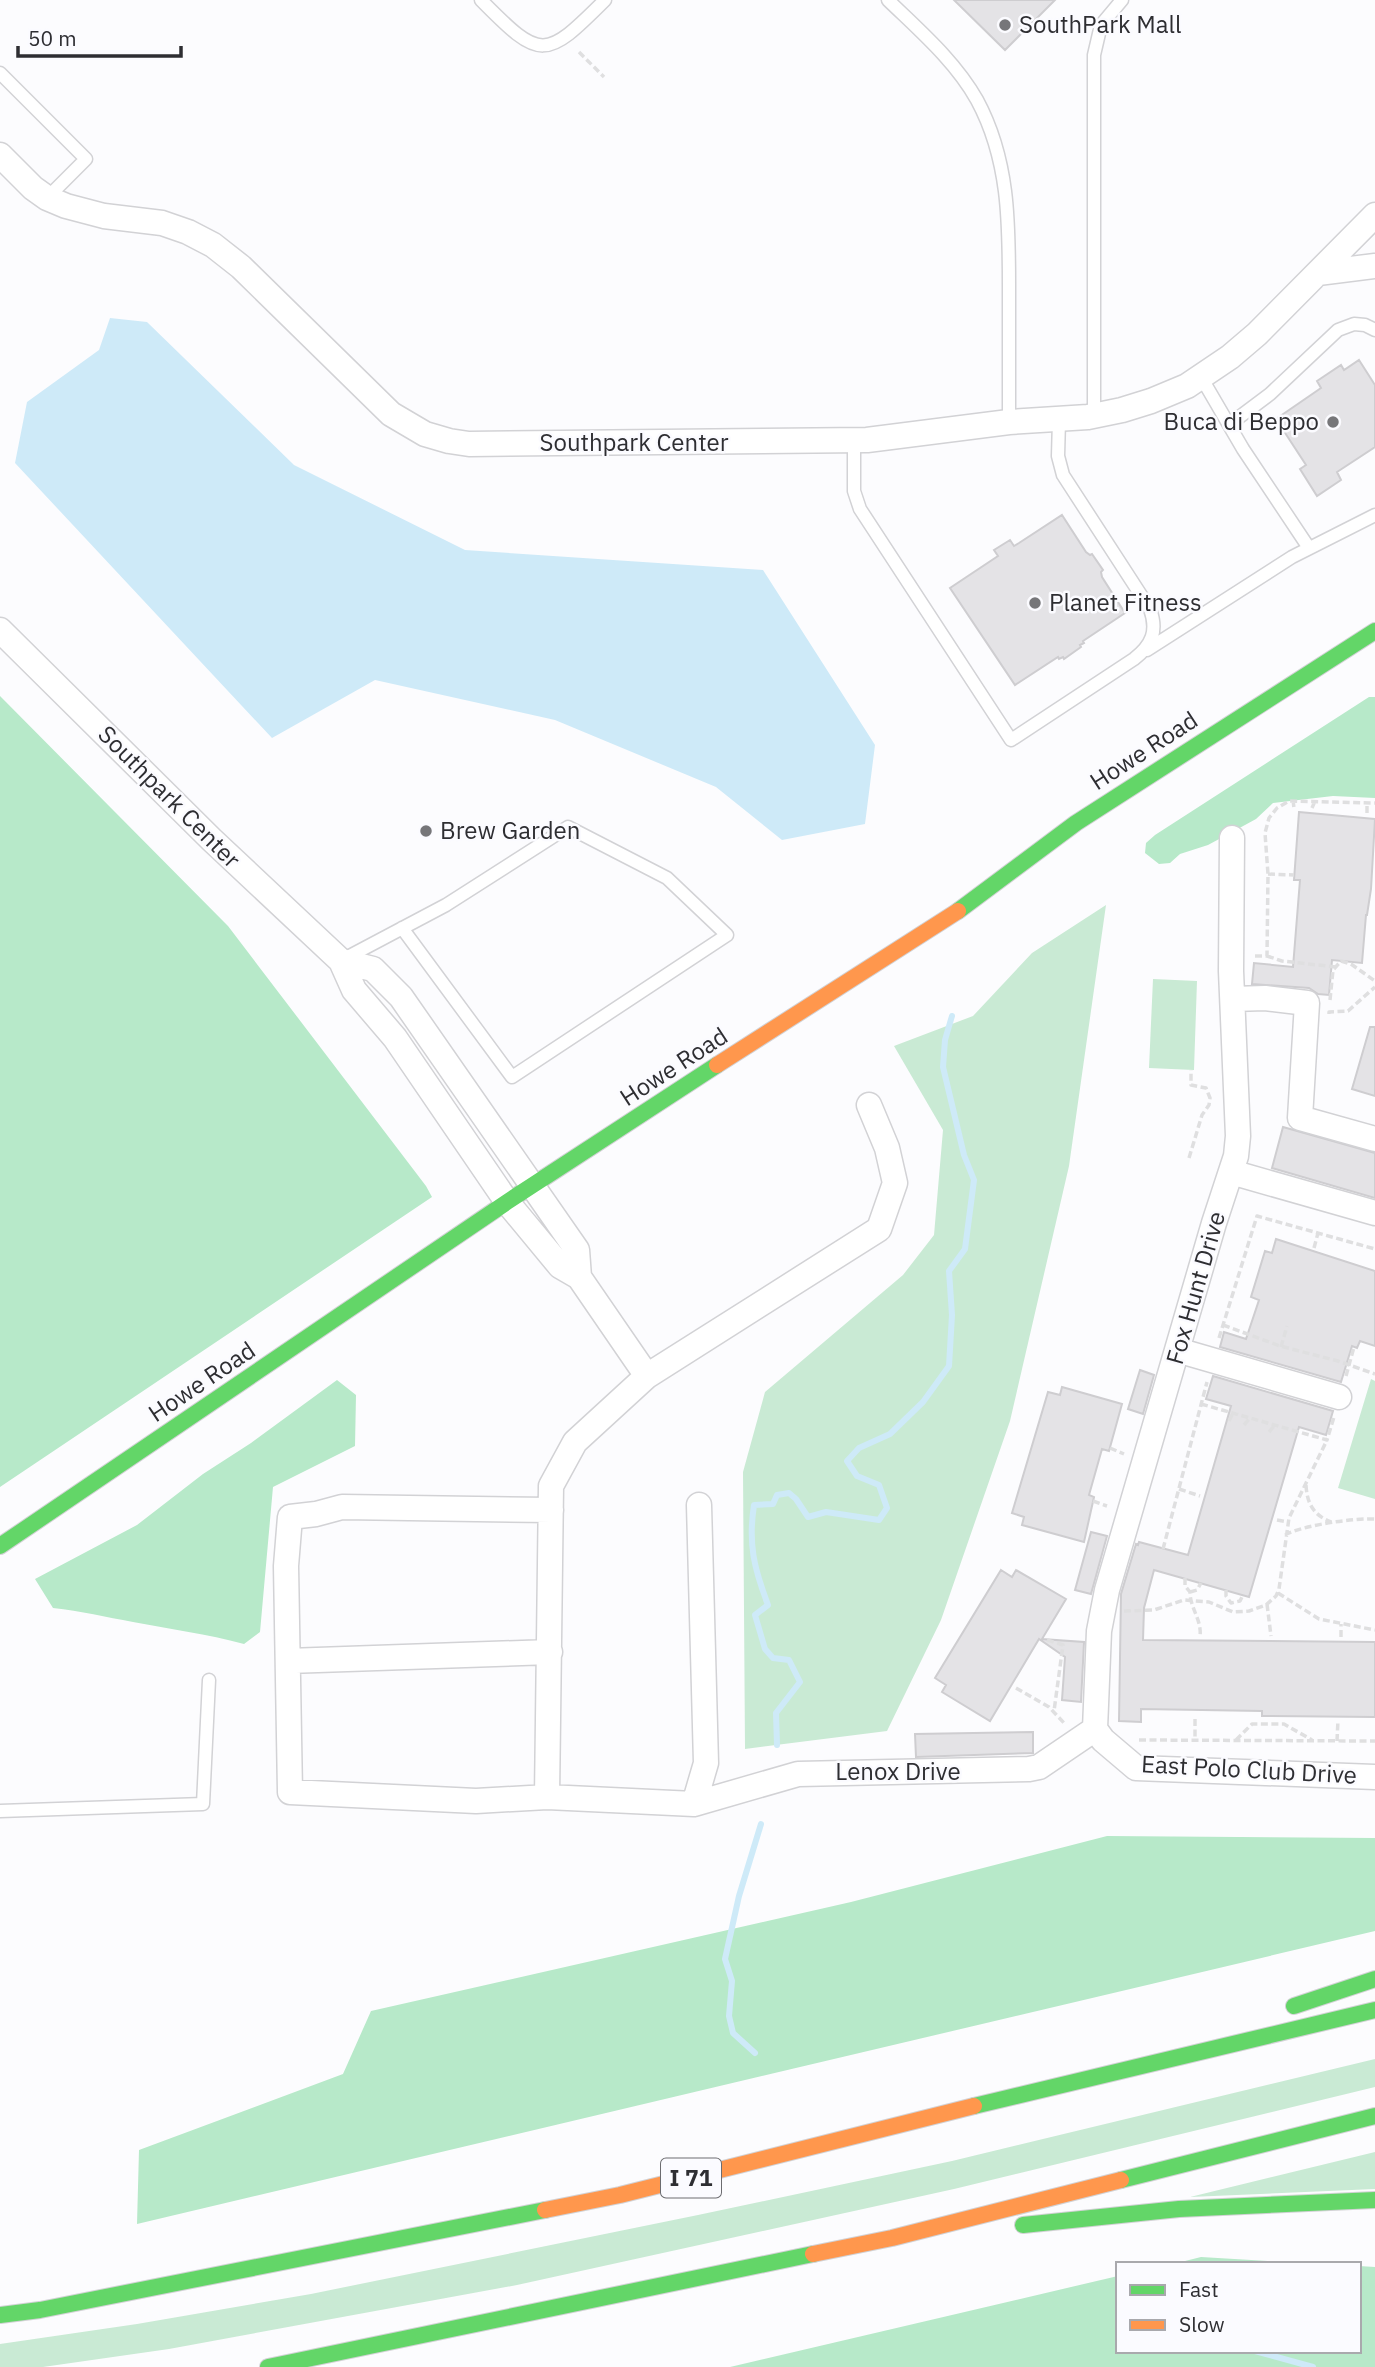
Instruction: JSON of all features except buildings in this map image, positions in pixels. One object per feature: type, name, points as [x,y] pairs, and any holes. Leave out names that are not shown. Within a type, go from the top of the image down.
[{"type":"main road","name":"Howe Road","points":[[0,1546],[507,1202],[831,991],[944,921],[1076,823],[1349,645],[1375,631]]},
{"type":"main road","points":[[1284,2009],[1375,1979]]},
{"type":"main road","name":"I 71","points":[[0,2315],[40,2310],[620,2195],[1036,2090],[1375,2010]]},
{"type":"main road","points":[[1036,2090],[1218,2031]]},
{"type":"main road","points":[[268,2367],[892,2238],[1375,2116]]},
{"type":"main road","points":[[892,2238],[1179,2209],[1375,2200]]},
{"type":"street","name":"Southpark Center","points":[[0,155],[47,198],[88,213],[162,223],[213,245],[241,267],[391,414],[411,428],[438,439],[469,443],[854,440],[902,437],[1009,422],[1094,416],[1152,401],[1201,377],[1247,343],[1372,224]]},
{"type":"street","points":[[1318,273],[1375,266]]},
{"type":"street","name":"Southpark Center","points":[[0,629],[219,847],[341,961],[354,990],[395,1038],[507,1202]]},
{"type":"street","name":"Fox Hunt Drive","points":[[1099,1735],[1100,1631],[1107,1590],[1231,1172],[1238,1136],[1232,956],[1232,838]]},
{"type":"street","name":"Southpark Center","points":[[341,961],[373,968],[401,998],[531,1187]]},
{"type":"street","points":[[1233,999],[1307,1003],[1300,1118],[1375,1139]]},
{"type":"street","points":[[547,1797],[551,1486],[575,1442],[648,1376],[879,1229],[895,1183],[887,1148],[869,1105]]},
{"type":"street","points":[[1231,1172],[1375,1213]]},
{"type":"street","points":[[531,1187],[577,1250],[579,1277]]},
{"type":"street","points":[[507,1202],[560,1266],[579,1277],[648,1376]]},
{"type":"street","points":[[1177,1350],[1339,1397]]},
{"type":"street","points":[[694,1804],[706,1763],[699,1505]]},
{"type":"street","name":"Lenox Drive","points":[[551,1510],[342,1507],[290,1517],[286,1566],[290,1792],[476,1801],[547,1797],[694,1804],[798,1774],[1029,1769],[1039,1767],[1099,1735]]},
{"type":"street","points":[[288,1661],[550,1652]]},
{"type":"street","name":"East Polo Club Drive","points":[[1099,1735],[1136,1768],[1375,1777]]},
{"type":"lane","points":[[481,0],[520,38],[532,44],[544,45],[570,35],[605,0]]},
{"type":"lane","points":[[888,0],[939,49],[961,76],[976,99],[998,149],[1006,186],[1009,228],[1009,422]]},
{"type":"lane","points":[[1094,416],[1093,57],[1101,25],[1122,0]]},
{"type":"lane","points":[[0,73],[86,159],[47,198]]},
{"type":"lane","points":[[1230,424],[1270,394],[1338,330],[1354,324],[1375,330]]},
{"type":"lane","points":[[1201,377],[1243,449],[1309,548]]},
{"type":"lane","points":[[1059,420],[1058,456],[1063,475],[1150,609],[1155,626],[1152,641],[1140,654]]},
{"type":"lane","points":[[854,440],[854,491],[860,509],[1012,740],[1140,654],[1309,548],[1375,515]]},
{"type":"lane","points":[[341,961],[402,928],[446,905],[568,827],[667,878],[727,935],[512,1077],[402,928]]},
{"type":"lane","points":[[0,1811],[203,1804],[209,1680]]},
{"type":"path","points":[[579,52],[604,77]]},
{"type":"path","points":[[1293,800],[1294,808]]},
{"type":"path","points":[[1267,956],[1268,874],[1265,833],[1269,818],[1278,808],[1293,800],[1375,803]]},
{"type":"path","points":[[1312,808],[1315,801]]},
{"type":"path","points":[[1367,802],[1367,813]]},
{"type":"path","points":[[1268,874],[1294,875]]},
{"type":"path","points":[[1232,956],[1267,956],[1270,959],[1314,962],[1336,967]]},
{"type":"path","points":[[1329,1020],[1333,970],[1341,961],[1351,964],[1375,981]]},
{"type":"path","points":[[1329,1012],[1348,1011],[1375,987]]},
{"type":"path","points":[[1189,1158],[1210,1098],[1206,1088],[1191,1085],[1191,1070]]},
{"type":"path","points":[[1314,1248],[1319,1232]]},
{"type":"path","points":[[1223,1325],[1281,1347],[1338,1361],[1375,1374]]},
{"type":"path","points":[[1281,1347],[1287,1326]]},
{"type":"path","points":[[1229,1421],[1233,1413]]},
{"type":"path","points":[[1244,1425],[1250,1418]]},
{"type":"path","points":[[1269,1433],[1275,1425]]},
{"type":"path","points":[[1103,1609],[1146,1611],[1160,1609],[1177,1601],[1190,1601],[1209,1602],[1230,1611],[1256,1610],[1267,1604],[1277,1592],[1288,1522],[1297,1497],[1326,1440]]},
{"type":"path","points":[[1306,1482],[1308,1499],[1313,1509],[1319,1516],[1333,1523]]},
{"type":"path","points":[[1179,1489],[1200,1496]]},
{"type":"path","points":[[1285,1535],[1297,1529],[1375,1518]]},
{"type":"path","points":[[1277,1520],[1288,1522]]},
{"type":"path","points":[[1185,1578],[1200,1636]]},
{"type":"path","points":[[1190,1592],[1197,1590],[1201,1583]]},
{"type":"path","points":[[1226,1590],[1226,1596],[1232,1604]]},
{"type":"path","points":[[1277,1592],[1315,1617],[1375,1630]]},
{"type":"path","points":[[1232,1604],[1240,1601],[1243,1595]]},
{"type":"path","points":[[1230,1611],[1232,1604]]},
{"type":"path","points":[[1267,1604],[1270,1636]]},
{"type":"path","points":[[1341,1624],[1341,1637]]},
{"type":"path","points":[[1047,1640],[1063,1645],[1054,1711]]},
{"type":"path","points":[[1016,1688],[1054,1711],[1066,1725]]},
{"type":"path","points":[[1269,1724],[1270,1718]]},
{"type":"path","points":[[1195,1719],[1195,1740]]},
{"type":"path","points":[[1338,1720],[1338,1741]]},
{"type":"path","points":[[1235,1741],[1252,1724],[1284,1724],[1314,1741]]},
{"type":"path","points":[[1099,1735],[1235,1741],[1375,1741]]},
{"type":"green space","points":[[0,696],[228,926],[432,1197],[0,1487]]},
{"type":"green space","points":[[1369,697],[1375,697],[1375,798],[1333,796],[1273,803],[1256,819],[1208,845],[1180,854],[1170,863],[1159,864],[1145,853],[1146,843],[1155,835]]},
{"type":"green space","points":[[1106,905],[1069,1166],[1010,1421],[941,1620],[887,1731],[745,1749],[743,1472],[765,1392],[903,1275],[934,1235],[943,1130],[894,1046],[973,1016],[1032,953]]},
{"type":"green space","points":[[1153,979],[1197,981],[1194,1070],[1149,1068]]},
{"type":"green space","points":[[1371,1379],[1375,1381],[1375,1499],[1338,1488]]},
{"type":"green space","points":[[337,1380],[356,1395],[355,1446],[273,1487],[260,1632],[244,1644],[53,1608],[35,1579],[137,1525],[203,1474],[251,1443]]},
{"type":"green space","points":[[1107,1836],[1375,1838],[1375,1931],[137,2224],[139,2150],[343,2074],[371,2011],[851,1902]]},
{"type":"green space","points":[[1375,2059],[1375,2087],[954,2189],[517,2285],[169,2349],[43,2367],[0,2367],[0,2344],[311,2294],[698,2215],[952,2161]]},
{"type":"green space","points":[[1375,2152],[1375,2189],[1190,2197]]},
{"type":"green space","points":[[1201,2257],[1282,2262],[1181,2262]]},
{"type":"green space","points":[[1361,2266],[1375,2267],[1375,2367],[730,2367],[1116,2276],[1116,2353],[1361,2353]]},
{"type":"water","points":[[110,318],[147,322],[294,465],[465,550],[763,570],[875,745],[865,824],[782,840],[716,787],[555,720],[375,680],[272,738],[15,463],[27,402],[99,350]]},
{"type":"waterway","points":[[777,1745],[776,1713],[800,1682],[789,1660],[773,1658],[765,1649],[755,1615],[768,1605],[753,1556],[754,1505],[773,1504],[777,1495],[789,1493],[808,1517],[826,1512],[879,1520],[887,1508],[879,1485],[857,1476],[847,1461],[859,1448],[890,1434],[923,1402],[949,1366],[952,1315],[949,1271],[965,1249],[974,1180],[964,1155],[943,1067],[945,1040],[952,1016]]},
{"type":"waterway","points":[[755,2053],[733,2033],[729,2016],[732,1981],[725,1959],[739,1896],[761,1824]]},
{"type":"waterway","points":[[1262,2353],[1313,2367]]},
{"type":"traffic: fast","points":[[958,911],[1076,823],[1375,631]]},
{"type":"traffic: fast","points":[[0,1546],[507,1202],[717,1065]]},
{"type":"traffic: fast","points":[[1294,2006],[1375,1979]]},
{"type":"traffic: fast","points":[[974,2106],[1375,2010]]},
{"type":"traffic: fast","points":[[1121,2180],[1375,2116]]},
{"type":"traffic: fast","points":[[1023,2225],[1179,2209],[1375,2200]]},
{"type":"traffic: fast","points":[[0,2315],[40,2310],[545,2210]]},
{"type":"traffic: fast","points":[[268,2367],[813,2254]]},
{"type":"traffic: slow","points":[[717,1065],[958,911]]},
{"type":"traffic: slow","points":[[545,2210],[620,2195],[974,2106]]},
{"type":"traffic: slow","points":[[813,2254],[892,2238],[1121,2180]]},
{"type":"place","name":"SouthPark Mall","points":[[1005,25]]},
{"type":"place","name":"Buca di Beppo","points":[[1333,422]]},
{"type":"place","name":"Planet Fitness","points":[[1035,603]]},
{"type":"place","name":"Brew Garden","points":[[426,831]]}]
